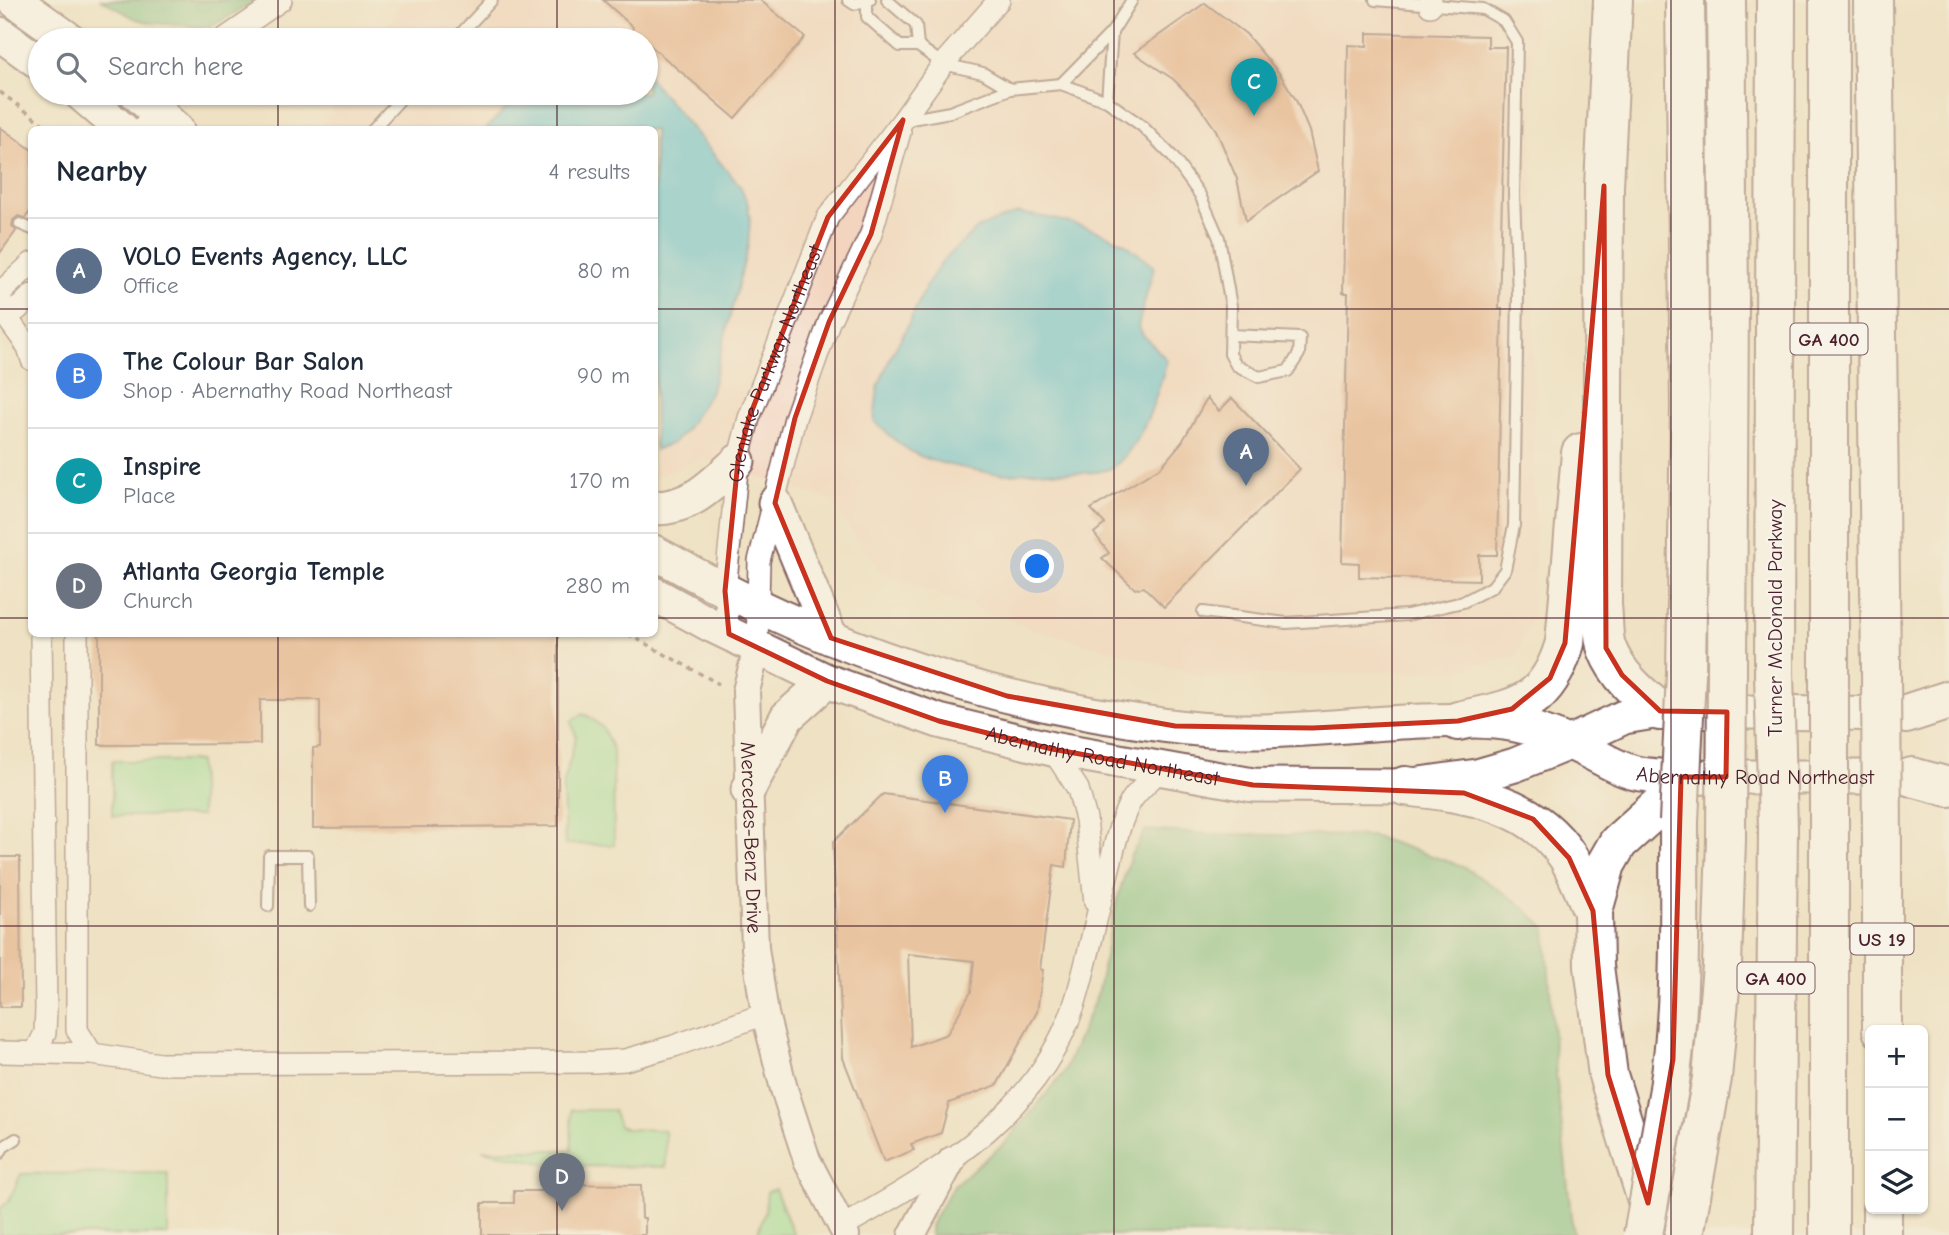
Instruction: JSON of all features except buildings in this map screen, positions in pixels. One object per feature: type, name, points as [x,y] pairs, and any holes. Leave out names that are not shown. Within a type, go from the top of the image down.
[{"type":"highway","points":[[1613,0],[1605,186],[1602,606],[1606,648],[1622,675],[1660,711]]},
{"type":"highway","points":[[1643,1235],[1669,1089],[1679,978],[1679,821],[1686,674],[1690,405],[1685,0]]},
{"type":"highway","points":[[1676,1234],[1712,1078],[1722,966],[1726,839],[1729,297],[1726,0]]},
{"type":"highway","name":"Turner McDonald Parkway","points":[[1774,1235],[1778,829],[1774,672],[1776,0]]},
{"type":"highway","name":"GA 400","points":[[1829,0],[1829,817]]},
{"type":"highway","name":"US 19","points":[[1873,0],[1881,668],[1882,1025]]},
{"type":"highway","points":[[1458,721],[1524,704],[1550,678],[1560,660],[1565,643],[1605,186]]},
{"type":"highway","points":[[1906,713],[1949,700]]},
{"type":"highway","points":[[1912,777],[1949,787]]},
{"type":"highway","points":[[1676,1234],[1608,1075],[1594,966],[1594,911],[1606,864],[1618,843],[1691,778]]},
{"type":"highway","points":[[1405,786],[1464,793],[1506,806],[1533,819],[1552,836],[1569,858],[1594,911]]},
{"type":"highway","name":"US 19","points":[[1829,817],[1829,1235]]},
{"type":"highway","points":[[1882,1214],[1882,1235]]},
{"type":"main road","points":[[14,0],[53,28]]},
{"type":"main road","points":[[0,34],[28,54]]},
{"type":"main road","points":[[94,105],[118,126]]},
{"type":"main road","points":[[658,508],[698,497],[738,461]]},
{"type":"main road","points":[[775,502],[831,638]]},
{"type":"main road","name":"Abernathy Road Northeast","points":[[658,554],[757,607],[831,638],[954,682],[1060,708],[1175,726],[1234,731],[1458,721],[1498,722],[1571,742],[1637,774],[1691,778],[1949,776]]},
{"type":"main road","name":"Abernathy Road Northeast","points":[[658,596],[827,681],[939,721],[1052,749],[1253,785],[1405,786],[1477,776],[1515,765],[1624,717],[1660,711],[1906,713],[1949,718]]},
{"type":"main road","points":[[748,790],[787,717],[827,681]]},
{"type":"street","points":[[240,28],[281,0]]},
{"type":"street","name":"Glenlake Parkway Northeast","points":[[743,641],[725,591],[738,461],[749,418],[828,217],[943,64],[999,0]]},
{"type":"street","name":"Glenlake Parkway Northeast","points":[[743,641],[757,607],[759,561],[795,418],[829,322],[871,234],[903,120]]},
{"type":"street","points":[[0,301],[2,292],[28,267]]},
{"type":"street","points":[[0,307],[17,310],[28,299]]},
{"type":"street","points":[[0,307],[28,347]]},
{"type":"street","points":[[36,1051],[45,1033],[46,1009],[41,637]]},
{"type":"street","points":[[77,637],[77,1030],[92,1054]]},
{"type":"street","name":"Mercedes-Benz Drive","points":[[743,641],[755,948],[763,1002],[784,1088],[807,1160],[843,1231]]},
{"type":"street","points":[[1052,749],[1078,789],[1086,819],[1096,918]]},
{"type":"street","points":[[843,1231],[952,1160],[1005,1116],[1031,1088],[1067,1025],[1079,989],[1117,835],[1131,801],[1160,770]]},
{"type":"street","points":[[0,1052],[92,1054],[160,1064],[615,1061],[674,1046],[763,1002]]},
{"type":"street","points":[[912,1235],[952,1160]]},
{"type":"lane","points":[[465,28],[492,0]]},
{"type":"lane","points":[[848,0],[854,4],[868,0],[867,18],[900,46],[918,46],[943,64],[983,73],[1010,89]]},
{"type":"lane","points":[[887,0],[916,25],[918,46]]},
{"type":"lane","points":[[1061,84],[1112,32],[1132,0]]},
{"type":"lane","points":[[1203,612],[1286,623],[1407,615],[1463,602],[1492,587],[1505,570],[1514,512],[1518,294],[1514,195],[1517,42],[1504,21],[1483,9],[1375,0]]},
{"type":"lane","points":[[1107,101],[1112,32]]},
{"type":"lane","points":[[903,120],[950,112],[1010,89],[1061,84],[1107,101],[1142,126],[1172,156],[1200,195],[1219,238],[1231,306],[1230,354],[1236,365],[1259,377],[1288,372],[1299,354],[1300,338],[1231,335]]},
{"type":"lane","points":[[376,126],[395,105]]},
{"type":"lane","points":[[268,906],[269,856],[308,856],[309,906]]},
{"type":"lane","points":[[0,1153],[3,1147],[16,1139]]},
{"type":"path","points":[[0,92],[46,126]]},
{"type":"path","points":[[633,637],[719,684]]},
{"type":"highlighted area","points":[[903,120],[871,234],[829,322],[795,418],[775,503],[831,638],[1007,696],[1175,726],[1313,728],[1458,721],[1512,709],[1550,678],[1565,643],[1604,186],[1606,648],[1622,675],[1660,711],[1727,712],[1726,777],[1681,777],[1673,1059],[1648,1203],[1608,1075],[1593,911],[1569,858],[1533,819],[1464,793],[1253,785],[1052,749],[939,721],[827,681],[729,634],[725,591],[738,461],[749,418],[828,217]]},
{"type":"shaded area","points":[[404,0],[1536,0],[1533,60],[1533,613],[1516,656],[1460,670],[1207,677],[1034,629],[883,574],[829,500],[702,459],[658,477],[658,126],[322,126],[335,105],[658,105],[658,28],[385,28]]},
{"type":"green space","points":[[102,0],[258,0],[210,27],[152,23],[136,19]]},
{"type":"green space","points":[[583,714],[603,728],[613,750],[614,845],[565,844],[563,787],[576,736],[571,721]]},
{"type":"green space","points":[[112,761],[199,761],[201,816],[112,816]]},
{"type":"green space","points":[[1146,830],[1210,834],[1372,836],[1462,866],[1515,900],[1546,928],[1555,1063],[1573,1235],[930,1235],[930,1225],[954,1185],[1006,1142],[1063,1074],[1097,995],[1116,903],[1131,855]]},
{"type":"green space","points":[[571,1110],[613,1110],[619,1126],[627,1129],[665,1130],[666,1167],[556,1166],[482,1150],[572,1150]]},
{"type":"green space","points":[[168,1173],[168,1235],[0,1235],[0,1209],[9,1201],[21,1174]]},
{"type":"green space","points":[[775,1189],[794,1235],[757,1235],[765,1211],[767,1192]]},
{"type":"water","points":[[658,88],[740,186],[748,204],[748,246],[711,391],[685,431],[673,443],[658,449],[658,126],[489,126],[509,105],[658,105]]},
{"type":"water","points":[[1018,213],[1099,231],[1124,243],[1154,267],[1138,326],[1167,360],[1154,403],[1142,429],[1126,454],[1109,469],[1089,473],[1037,471],[1009,474],[962,468],[913,453],[874,421],[878,387],[891,356],[927,284],[945,258],[979,227]]},
{"type":"place","name":"Inspire","points":[[1254,116]]},
{"type":"place","name":"VOLO Events Agency, LLC","points":[[1246,486]]},
{"type":"place","name":"The Colour Bar Salon","points":[[945,813]]},
{"type":"place","name":"Atlanta Georgia Temple","points":[[562,1211]]}]
